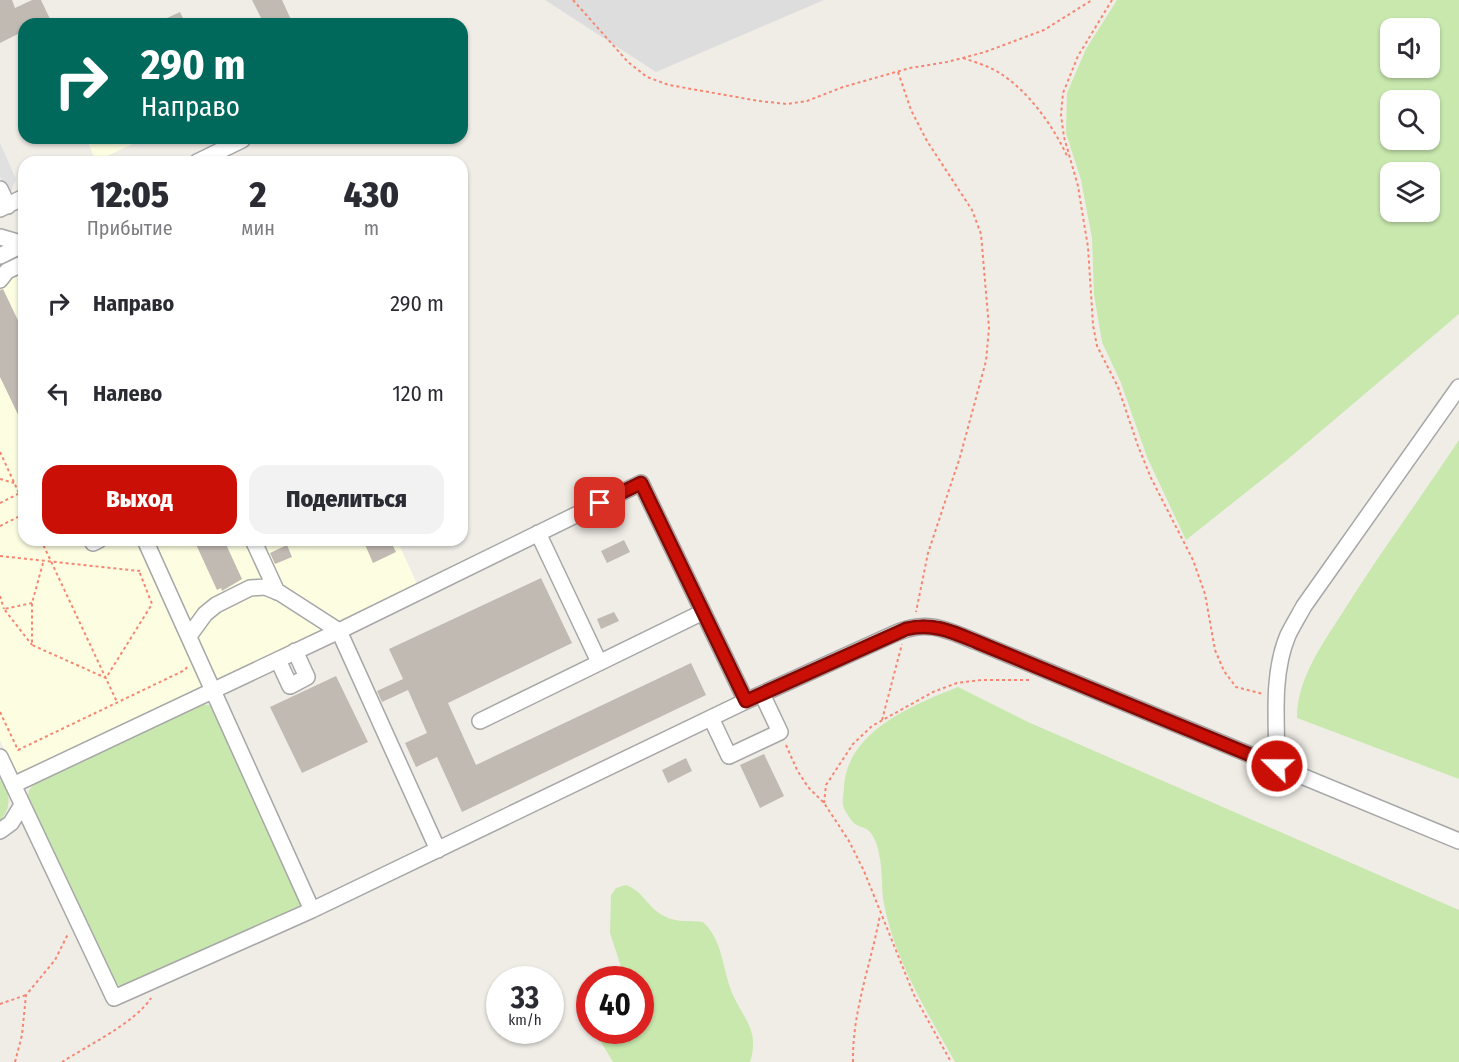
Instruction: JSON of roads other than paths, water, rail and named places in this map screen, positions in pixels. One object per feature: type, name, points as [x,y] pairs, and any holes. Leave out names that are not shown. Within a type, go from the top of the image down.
[{"type":"street","points":[[209,156],[234,144]]},
{"type":"street","points":[[0,189],[4,207],[18,201]]},
{"type":"street","points":[[0,237],[18,242]]},
{"type":"street","points":[[0,256],[18,247]]},
{"type":"street","points":[[0,280],[8,271],[18,266]]},
{"type":"street","points":[[1277,766],[1279,671],[1288,636],[1304,606],[1459,387]]},
{"type":"street","points":[[13,785],[339,631],[641,483],[746,701]]},
{"type":"street","points":[[538,533],[599,662]]},
{"type":"street","points":[[148,546],[312,910]]},
{"type":"street","points":[[257,546],[277,592]]},
{"type":"street","points":[[189,636],[205,614],[216,605],[250,588],[265,587],[298,604],[339,631],[438,850]]},
{"type":"street","points":[[480,720],[703,612]]},
{"type":"street","points":[[1,761],[114,998],[312,910],[746,701],[913,627],[930,626],[945,629],[1459,841]]},
{"type":"street","points":[[278,660],[290,686],[307,677],[295,651]]},
{"type":"street","points":[[711,718],[729,756],[780,732],[762,694]]},
{"type":"street","points":[[0,831],[11,823],[22,805]]}]
